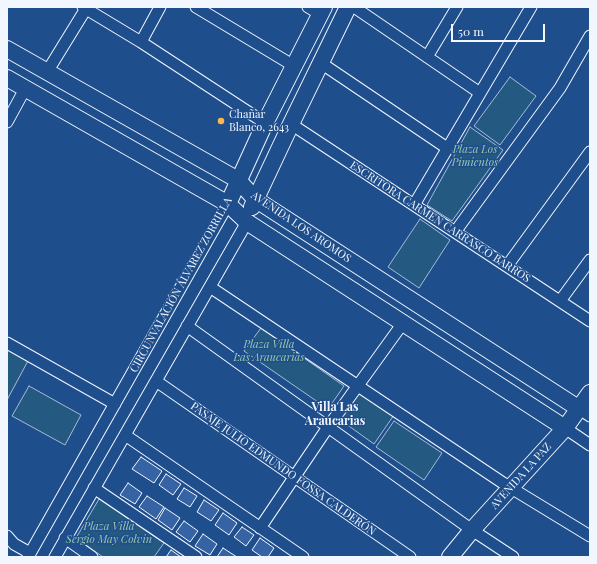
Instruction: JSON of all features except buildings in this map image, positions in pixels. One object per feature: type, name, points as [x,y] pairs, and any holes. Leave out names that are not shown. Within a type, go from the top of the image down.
[{"type":"main road","points":[[247,222],[255,199],[348,7]]},
{"type":"main road","name":"CIRCUNVALACIÓN ÁLVAREZ ZORRILLA","points":[[228,204],[265,123],[294,66],[318,9]]},
{"type":"main road","name":"AVENIDA LOS AROMOS","points":[[7,49],[238,180],[255,199],[584,412]]},
{"type":"main road","points":[[7,78],[228,204],[247,222],[565,428]]},
{"type":"main road","name":"AVENIDA LA PAZ","points":[[450,557],[472,530],[565,428],[584,412],[590,393]]},
{"type":"street","points":[[141,42],[160,7]]},
{"type":"street","points":[[196,7],[294,66]]},
{"type":"street","points":[[354,7],[480,92]]},
{"type":"street","points":[[427,57],[457,7]]},
{"type":"street","points":[[414,205],[531,7]]},
{"type":"street","points":[[47,72],[85,8],[141,42],[265,123]]},
{"type":"street","points":[[455,232],[560,88],[590,36]]},
{"type":"street","points":[[321,63],[447,148]]},
{"type":"street","points":[[7,122],[25,89]]},
{"type":"street","name":"ESCRITORA CARMEN CARRASCO BARROS","points":[[291,124],[590,321]]},
{"type":"street","points":[[507,266],[590,152]]},
{"type":"street","name":"CIRCUNVALACIÓN ÁLVAREZ ZORRILLA","points":[[29,555],[228,204]]},
{"type":"street","points":[[55,557],[247,222]]},
{"type":"street","points":[[560,301],[590,260]]},
{"type":"street","points":[[210,287],[510,488],[590,536]]},
{"type":"street","points":[[260,528],[328,427],[402,323]]},
{"type":"street","points":[[187,326],[512,557]]},
{"type":"street","points":[[7,343],[115,404]]},
{"type":"street","name":"PASAJE JULIO EDMUNDO FOSSA CALDERÓN","points":[[156,381],[410,557]]},
{"type":"street","points":[[565,428],[590,444]]},
{"type":"street","points":[[125,435],[303,557]]},
{"type":"street","points":[[94,488],[196,557]]},
{"type":"street","points":[[7,536],[14,544],[29,555]]},
{"type":"street","points":[[66,538],[92,557]]},
{"type":"green space","points":[[510,77],[536,96],[500,145],[474,126]]},
{"type":"green space","name":"Plaza Los Pimientos","points":[[470,127],[503,150],[452,221],[427,205]]},
{"type":"green space","points":[[420,219],[450,240],[419,288],[388,267]]},
{"type":"green space","name":"Plaza Villa Las Araucarias","points":[[261,328],[344,386],[328,409],[244,351]]},
{"type":"green space","points":[[7,346],[29,359],[7,400]]},
{"type":"green space","points":[[29,386],[81,415],[65,445],[12,416]]},
{"type":"green space","points":[[360,390],[394,415],[374,444],[339,419]]},
{"type":"green space","points":[[394,421],[442,453],[424,480],[376,447]]},
{"type":"green space","name":"Plaza Villa Sergio May Colvin","points":[[99,499],[164,543],[154,557],[103,557],[76,538]]},
{"type":"place","name":"Chañar Blanco, 2643","points":[[221,121]]},
{"type":"district","name":"Villa Las Araucarias","points":[[335,414]]}]
